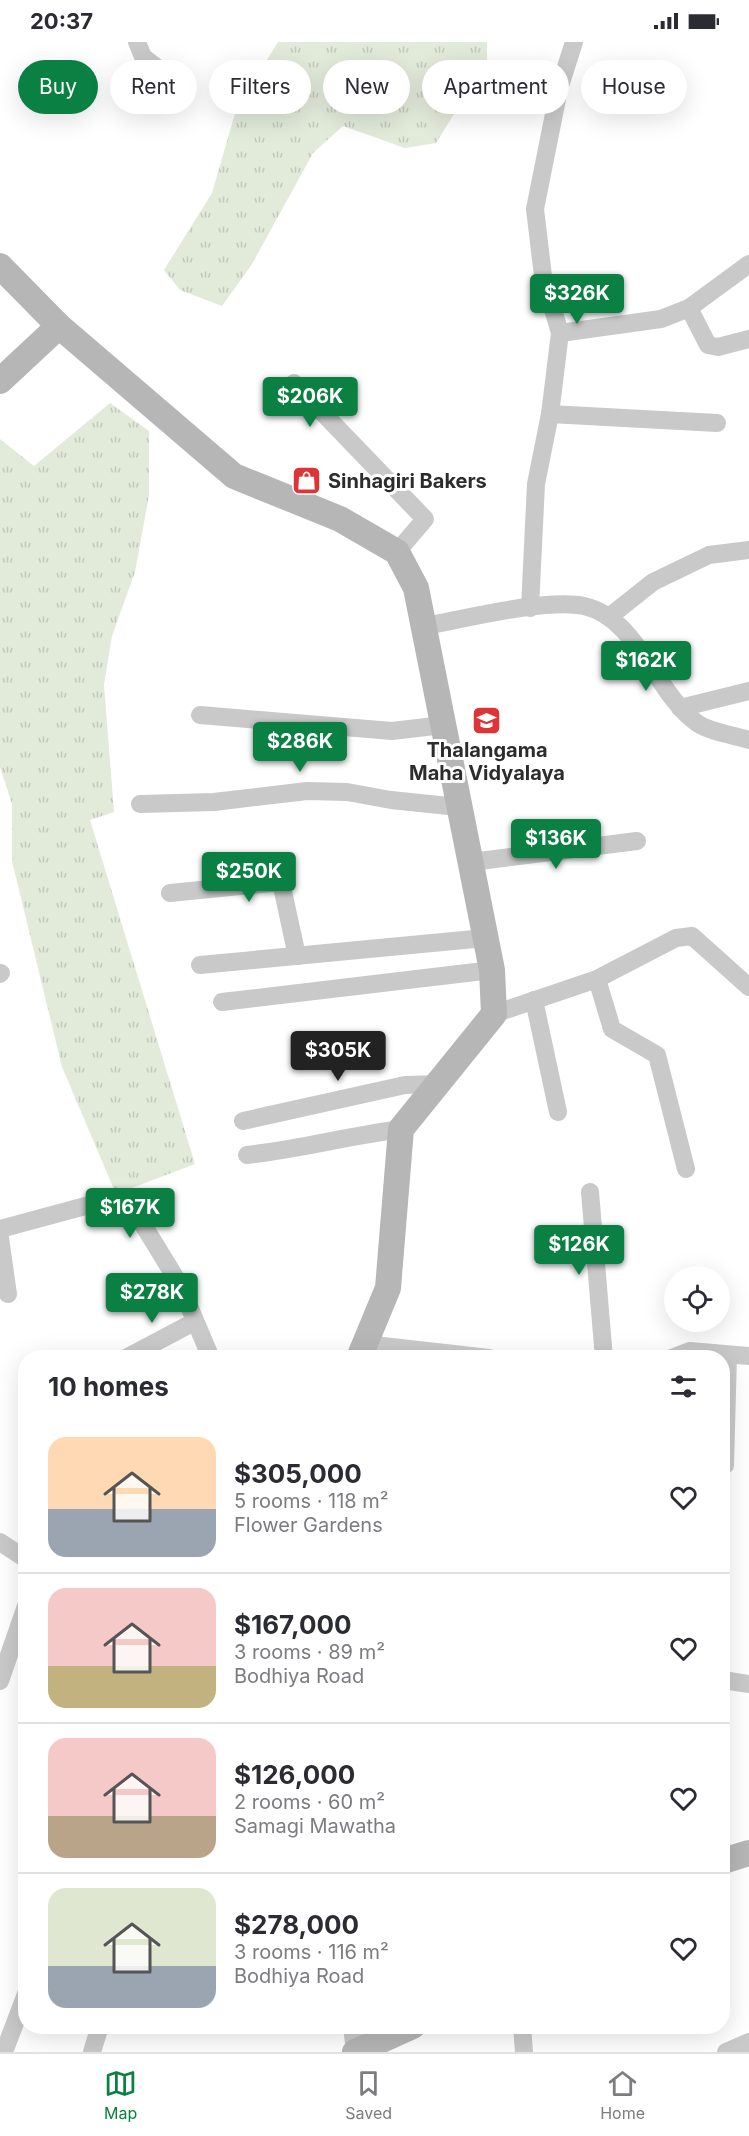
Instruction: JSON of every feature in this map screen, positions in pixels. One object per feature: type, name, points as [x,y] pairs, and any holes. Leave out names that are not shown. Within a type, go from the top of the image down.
[{"type":"street","points":[[137,42],[143,57],[147,60]]},
{"type":"street","points":[[530,608],[536,484],[550,414],[560,333],[543,276],[536,209],[559,88],[574,42]]},
{"type":"street","points":[[560,333],[661,319],[688,308],[749,264]]},
{"type":"street","points":[[0,266],[59,326],[234,476],[340,519],[397,552],[416,588],[425,626],[458,807],[492,970],[494,1014]]},
{"type":"street","points":[[688,308],[708,345],[718,347],[749,339]]},
{"type":"street","points":[[0,381],[59,326]]},
{"type":"street","points":[[294,383],[425,519],[397,552]]},
{"type":"street","points":[[550,414],[717,423]]},
{"type":"street","points":[[609,617],[653,582],[709,555],[749,550]]},
{"type":"street","points":[[425,626],[530,608],[585,606],[609,617],[633,641],[680,708],[699,724],[749,740]]},
{"type":"street","points":[[680,708],[749,691]]},
{"type":"street","points":[[201,715],[392,731],[443,725]]},
{"type":"street","points":[[140,804],[214,802],[307,791],[348,792],[392,800],[458,807]]},
{"type":"street","points":[[471,862],[637,841]]},
{"type":"street","points":[[170,893],[281,882],[297,956]]},
{"type":"street","points":[[362,1350],[388,1288],[401,1129],[494,1014],[597,979],[676,938],[692,936],[749,987]]},
{"type":"street","points":[[201,965],[485,938]]},
{"type":"street","points":[[222,1002],[492,970]]},
{"type":"street","points":[[597,979],[612,1029],[657,1055],[686,1169]]},
{"type":"street","points":[[534,1000],[558,1112]]},
{"type":"street","points":[[243,1121],[405,1085],[439,1084]]},
{"type":"street","points":[[247,1155],[301,1149],[352,1136],[401,1129]]},
{"type":"street","points":[[590,1192],[603,1350]]},
{"type":"street","points":[[0,1229],[114,1198],[128,1200],[180,1285],[207,1350]]},
{"type":"street","points":[[0,1238],[8,1294]]},
{"type":"street","points":[[141,1350],[194,1322]]},
{"type":"street","points":[[730,1355],[749,1356]]},
{"type":"street","points":[[0,1542],[18,1554]]},
{"type":"street","points":[[0,1681],[18,1629]]},
{"type":"street","points":[[730,1681],[749,1684]]},
{"type":"street","points":[[730,1859],[749,1853]]},
{"type":"street","points":[[4,2052],[18,2015]]},
{"type":"street","points":[[92,2052],[98,2034]]},
{"type":"street","points":[[353,2034],[355,2052],[395,2034]]},
{"type":"street","points":[[523,2034],[524,2052]]},
{"type":"street","points":[[726,2052],[749,2042]]},
{"type":"green space","points":[[278,42],[487,42],[487,60],[422,60],[422,114],[454,114],[436,143],[405,148],[343,126],[313,153],[252,264],[222,306],[180,290],[164,270],[212,193],[235,114],[311,114],[311,60],[267,60]]},
{"type":"green space","points":[[110,403],[149,431],[149,495],[135,572],[112,636],[104,685],[114,812],[90,820],[195,1164],[116,1194],[62,1067],[12,861],[12,804],[0,767],[0,439],[34,466]]},
{"type":"place","name":"Sinhagiri Bakers","points":[[307,481]]},
{"type":"place","name":"Thalangama Maha Vidyalaya","points":[[487,720]]}]
